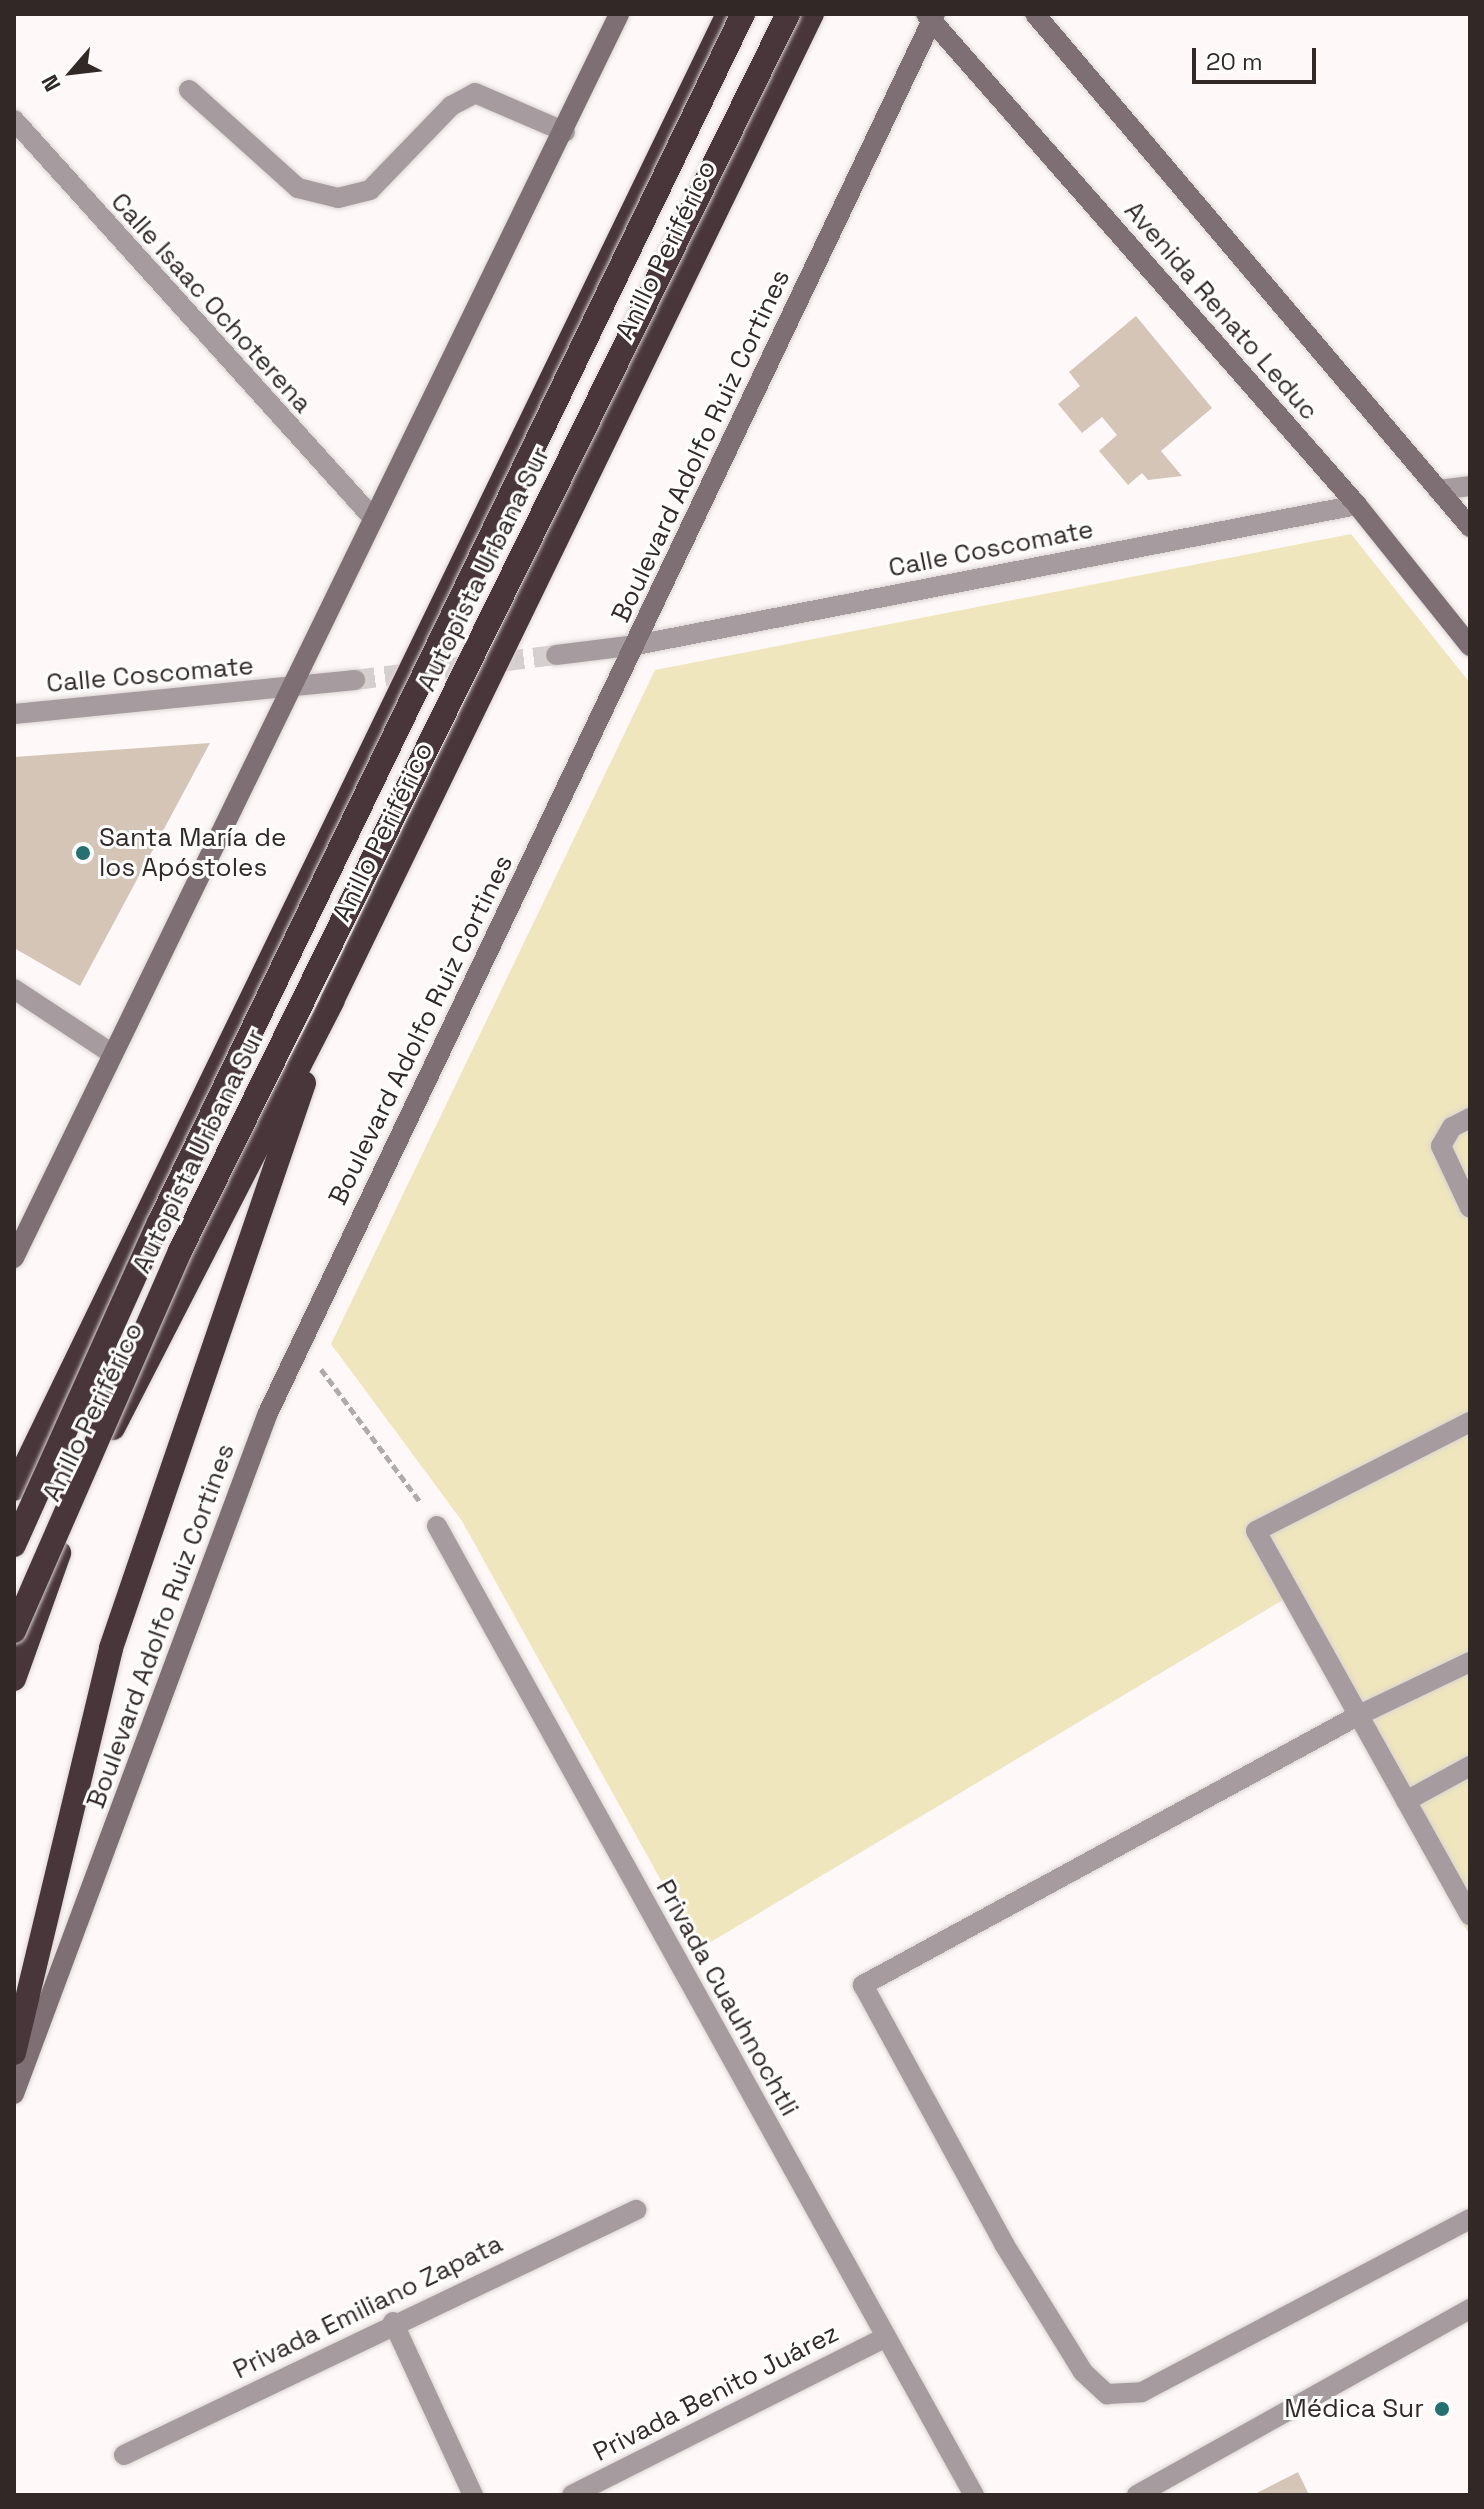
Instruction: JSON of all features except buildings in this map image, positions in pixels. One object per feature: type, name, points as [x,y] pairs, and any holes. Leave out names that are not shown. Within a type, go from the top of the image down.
[{"type":"highway","name":"Anillo Periférico","points":[[14,1489],[728,14]]},
{"type":"highway","name":"Autopista Urbana Sur","points":[[14,1545],[166,1209],[743,14]]},
{"type":"highway","name":"Anillo Periférico","points":[[14,1679],[79,1495],[332,1001],[801,20]]},
{"type":"highway","name":"Autopista Urbana Sur","points":[[14,1631],[180,1251],[801,20]]},
{"type":"highway","points":[[14,2053],[111,1648],[332,1001]]},
{"type":"main road","points":[[14,1258],[111,1053],[565,132],[619,14]]},
{"type":"main road","name":"Avenida Renato Leduc","points":[[1035,14],[1470,527]]},
{"type":"main road","name":"Avenida Renato Leduc","points":[[931,16],[1357,505],[1470,646]]},
{"type":"main road","name":"Boulevard Adolfo Ruiz Cortines","points":[[14,2094],[268,1413],[636,645],[931,16]]},
{"type":"street","points":[[189,90],[298,188],[338,198],[370,190],[451,106],[475,93],[565,132]]},
{"type":"street","name":"Calle Isaac Ochoterena","points":[[14,120],[296,438],[373,518]]},
{"type":"street","points":[[1438,490],[1470,486]]},
{"type":"street","name":"Calle Coscomate","points":[[556,655],[636,645],[1357,505]]},
{"type":"street","name":"Calle Coscomate","points":[[14,714],[355,680]]},
{"type":"street","points":[[14,989],[111,1053]]},
{"type":"street","points":[[1470,1118],[1452,1127],[1441,1146],[1470,1208]]},
{"type":"street","points":[[1470,1422],[1256,1531],[1406,1801],[1463,1887],[1470,1916]]},
{"type":"street","name":"Privada Cuauhnochtli","points":[[437,1526],[884,2338],[974,2495]]},
{"type":"street","points":[[1470,1662],[1359,1715],[863,1985],[1004,2244],[1083,2372],[1107,2394],[1142,2392],[1470,2219]]},
{"type":"street","points":[[1406,1801],[1470,1766]]},
{"type":"street","name":"Privada Emiliano Zapata","points":[[124,2455],[393,2322],[636,2210]]},
{"type":"street","points":[[1137,2495],[1470,2309]]},
{"type":"street","points":[[393,2322],[473,2495]]},
{"type":"street","name":"Privada Benito Juárez","points":[[572,2495],[884,2338]]},
{"type":"path","points":[[301,1343],[437,1526]]},
{"type":"shaded area","points":[[1351,534],[1470,683],[1470,1936],[1283,1600],[699,1949],[462,1521],[331,1344],[655,670]]},
{"type":"tunnel","points":[[355,680],[556,655]]},
{"type":"place","name":"Santa María de los Apóstoles","points":[[83,853]]},
{"type":"place","name":"Médica Sur","points":[[1442,2409]]}]
